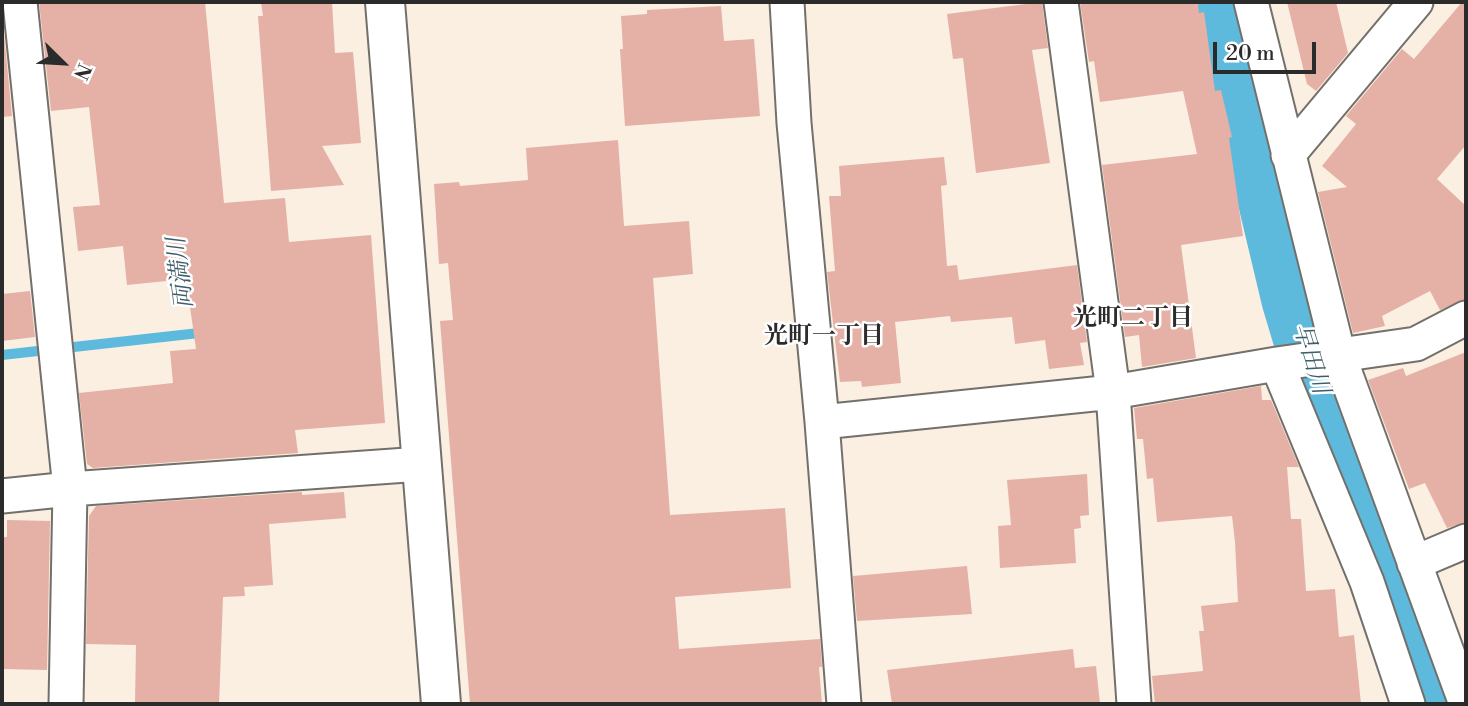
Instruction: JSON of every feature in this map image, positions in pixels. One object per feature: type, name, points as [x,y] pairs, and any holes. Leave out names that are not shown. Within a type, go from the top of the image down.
[{"type":"street","points":[[20,2],[69,489],[66,704]]},
{"type":"street","points":[[385,2],[441,704]]},
{"type":"street","points":[[787,2],[794,123],[822,422],[844,704]]},
{"type":"street","points":[[1061,2],[1113,393],[1134,704]]},
{"type":"street","points":[[1251,2],[1334,356],[1466,704]]},
{"type":"street","points":[[1288,155],[1416,2]]},
{"type":"street","points":[[822,422],[1113,393],[1284,362],[1416,344],[1466,318]]},
{"type":"street","points":[[1284,362],[1367,582],[1408,704]]},
{"type":"street","points":[[2,496],[421,464]]},
{"type":"street","points":[[1414,563],[1466,541]]},
{"type":"building","points":[[39,2],[205,2],[224,203],[285,198],[289,242],[371,235],[385,423],[295,430],[298,453],[93,468],[87,464],[79,393],[173,383],[170,351],[196,349],[186,279],[127,285],[123,246],[78,251],[73,207],[100,205],[89,107],[51,111]]},
{"type":"building","points":[[261,2],[332,2],[335,53],[353,52],[361,143],[322,146],[344,185],[271,191],[258,16],[263,16]]},
{"type":"building","points":[[1042,2],[1048,48],[1032,50],[1050,163],[976,173],[963,58],[953,59],[947,14]]},
{"type":"building","points":[[1080,2],[1198,2],[1199,13],[1204,12],[1215,91],[1221,90],[1232,137],[1229,138],[1243,236],[1181,245],[1196,358],[1142,367],[1139,335],[1125,337],[1102,165],[1197,154],[1183,91],[1100,102],[1094,61],[1089,62]]},
{"type":"building","points":[[1287,2],[1336,2],[1348,53],[1316,91],[1307,84]]},
{"type":"building","points":[[1462,2],[1466,2],[1466,145],[1437,179],[1466,206],[1466,299],[1440,310],[1430,291],[1382,316],[1385,326],[1353,333],[1318,192],[1347,187],[1322,166],[1356,124],[1346,116],[1402,49],[1414,59]]},
{"type":"building","points":[[721,6],[724,41],[754,39],[760,116],[625,126],[620,49],[623,49],[621,16],[647,14],[647,10]]},
{"type":"building","points":[[2,13],[12,116],[2,117]]},
{"type":"building","points":[[618,140],[624,226],[689,221],[693,274],[653,278],[670,515],[785,508],[791,588],[675,597],[679,649],[820,639],[822,704],[470,704],[440,321],[453,320],[448,263],[439,264],[434,184],[459,182],[460,186],[528,180],[526,148]]},
{"type":"building","points":[[944,157],[947,185],[941,186],[947,266],[957,265],[959,280],[1077,265],[1087,342],[1080,343],[1084,365],[1049,369],[1045,340],[1015,344],[1012,317],[951,322],[950,316],[895,322],[901,383],[862,387],[861,381],[840,382],[827,272],[835,271],[829,196],[841,196],[839,166]]},
{"type":"building","points":[[30,291],[35,337],[2,341],[2,294]]},
{"type":"building","points":[[1466,352],[1466,522],[1447,528],[1425,483],[1409,489],[1368,380],[1403,368],[1406,376]]},
{"type":"building","points":[[1261,386],[1262,400],[1271,400],[1299,467],[1287,467],[1291,519],[1301,519],[1306,591],[1335,589],[1339,637],[1354,635],[1361,704],[1155,704],[1152,676],[1203,671],[1199,631],[1204,631],[1201,606],[1238,602],[1235,542],[1232,516],[1157,522],[1153,478],[1147,479],[1143,439],[1137,439],[1134,408]]},
{"type":"building","points":[[1087,474],[1089,515],[1080,516],[1081,528],[1074,529],[1076,563],[1000,568],[998,526],[1011,525],[1007,480]]},
{"type":"building","points":[[302,492],[302,495],[344,492],[346,518],[269,524],[273,585],[244,587],[245,596],[223,597],[219,704],[135,704],[136,645],[86,644],[89,516],[96,506]]},
{"type":"building","points":[[7,520],[50,521],[47,670],[3,669],[3,537],[7,537]]},
{"type":"building","points":[[967,566],[972,614],[857,621],[853,576]]},
{"type":"building","points":[[1073,649],[1075,668],[1096,666],[1100,704],[892,704],[887,670]]},
{"type":"waterway","name":"早田川","points":[[1221,2],[1292,300],[1328,420],[1435,704]]},
{"type":"waterway","name":"両満川","points":[[2,355],[208,332]]},
{"type":"district","name":"光町二丁目","points":[[1133,319]]},
{"type":"district","name":"光町一丁目","points":[[824,337]]}]
